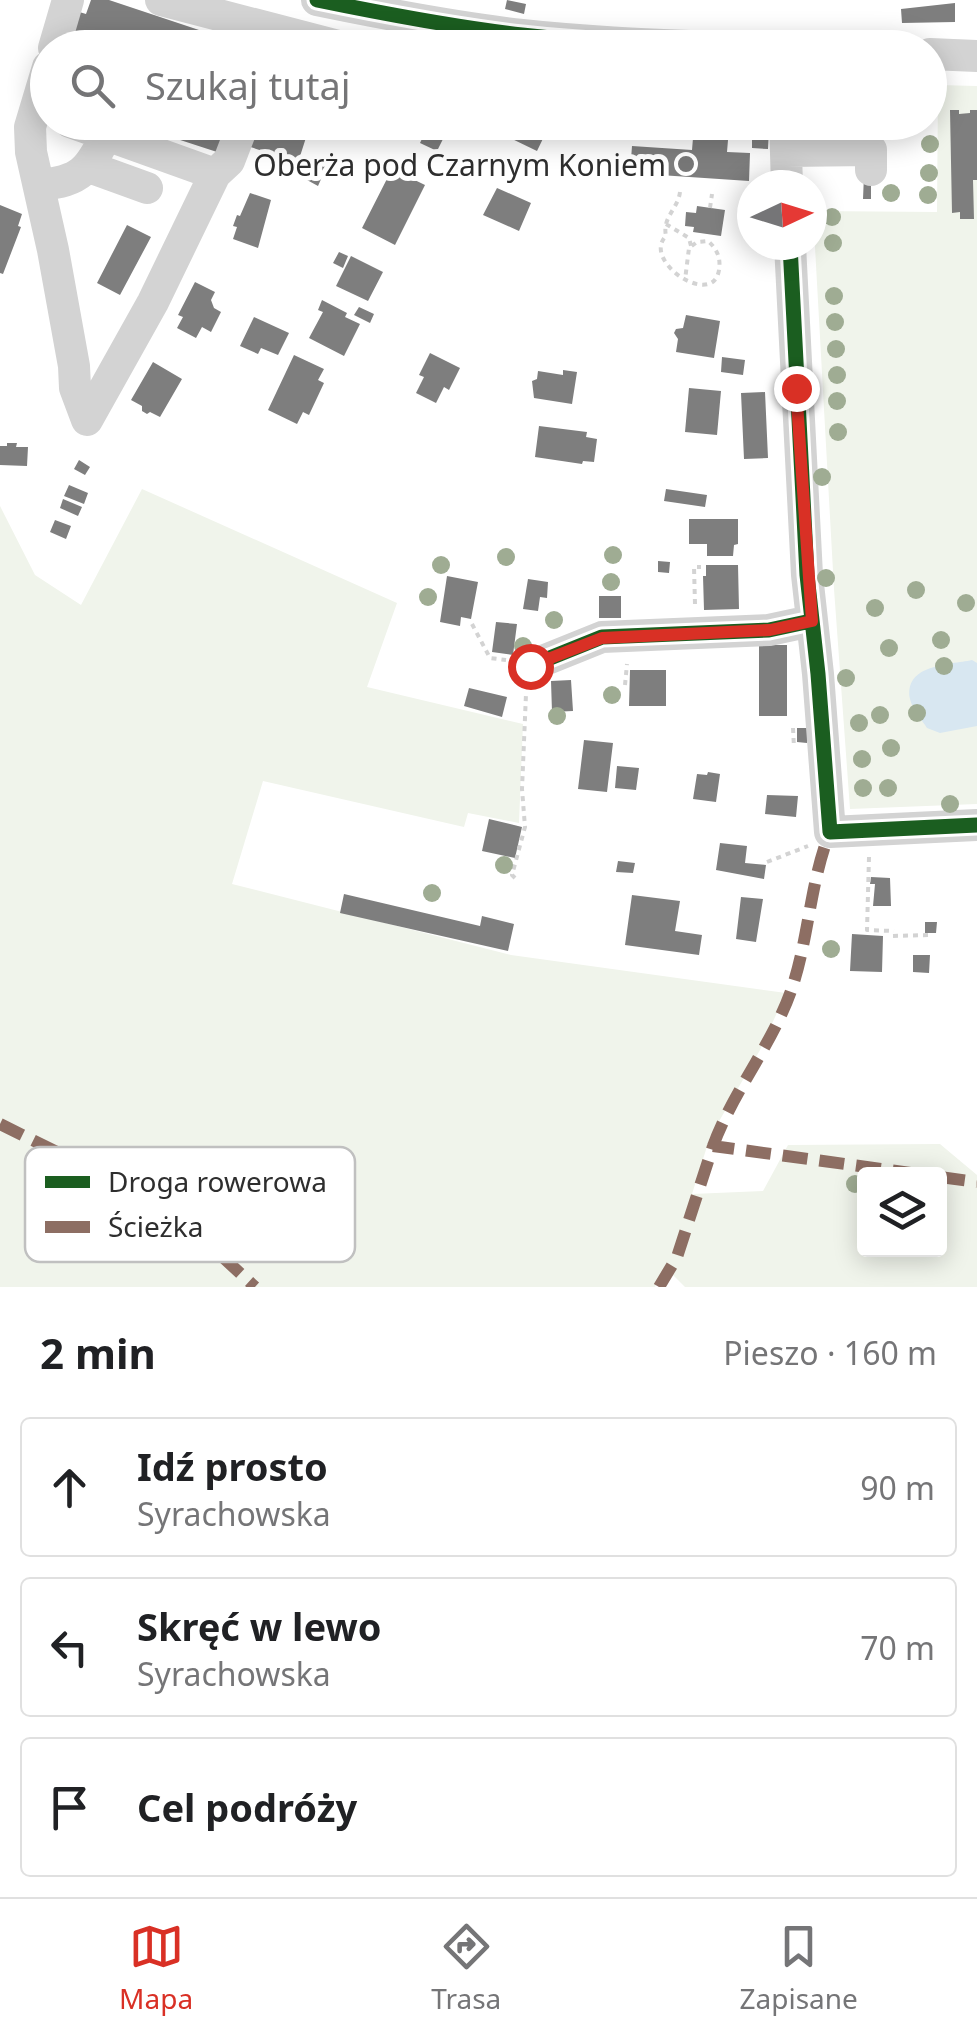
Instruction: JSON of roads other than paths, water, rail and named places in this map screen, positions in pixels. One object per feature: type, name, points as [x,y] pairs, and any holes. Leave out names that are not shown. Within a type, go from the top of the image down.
[{"type":"street","points":[[59,30],[68,0]]},
{"type":"street","points":[[161,0],[254,30]]},
{"type":"street","points":[[288,30],[296,0]]},
{"type":"street","points":[[317,0],[489,30]]},
{"type":"street","points":[[947,55],[977,56]]},
{"type":"street","points":[[31,140],[75,388],[88,420],[153,302],[215,174],[229,161],[237,140]]},
{"type":"street","points":[[40,185],[75,178],[89,167],[104,140]]},
{"type":"street","points":[[123,140],[215,174]]},
{"type":"street","points":[[786,140],[787,170]]},
{"type":"street","points":[[806,140],[871,150],[871,170]]},
{"type":"street","points":[[89,167],[147,188]]},
{"type":"street","points":[[791,260],[812,621],[830,832],[977,824]]},
{"type":"street","points":[[528,675],[602,638],[770,630],[812,621]]},
{"type":"place","name":"Oberża pod Czarnym Koniem","points":[[686,164]]}]
